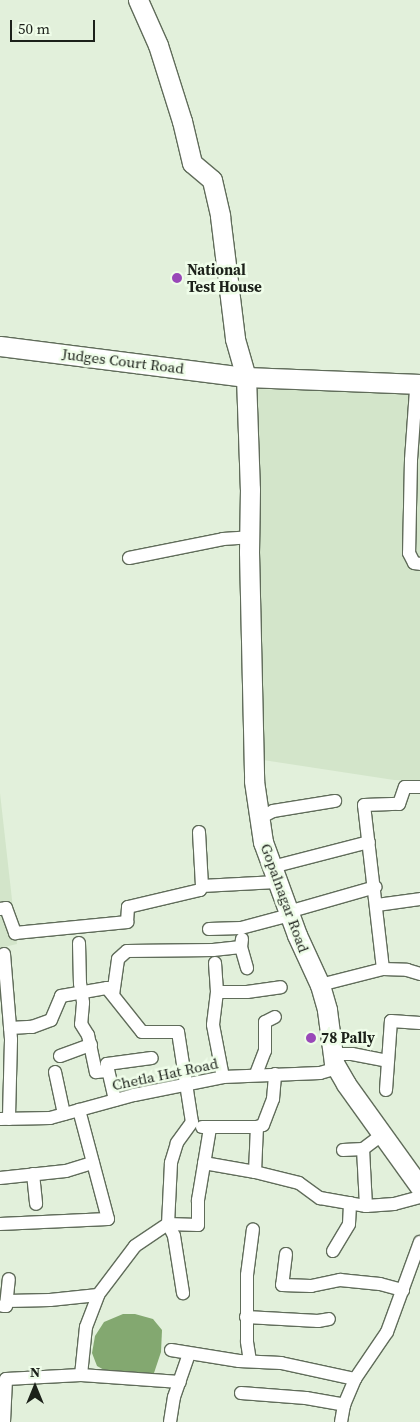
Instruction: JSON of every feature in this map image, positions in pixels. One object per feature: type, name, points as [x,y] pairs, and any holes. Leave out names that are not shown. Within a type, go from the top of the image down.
[{"type":"main road","name":"Gopalnagar Road","points":[[138,0],[158,45],[182,121],[192,163],[212,180],[220,216],[235,339],[246,380],[250,488],[249,537],[253,764],[263,842],[289,914],[320,985],[327,1010],[335,1061],[346,1084],[420,1187]]},
{"type":"main road","name":"Judges Court Road","points":[[0,346],[246,380]]},
{"type":"main road","points":[[0,354],[246,380],[419,388]]},
{"type":"street","points":[[419,388],[409,553],[414,563],[420,564]]},
{"type":"street","points":[[128,558],[223,539],[249,537]]},
{"type":"street","points":[[383,969],[364,805],[399,804],[405,787],[420,787]]},
{"type":"street","points":[[260,818],[272,811],[335,801]]},
{"type":"street","points":[[0,909],[6,908],[15,933],[128,922],[128,908],[200,890],[202,886],[200,832]]},
{"type":"street","points":[[202,886],[274,874],[369,842]]},
{"type":"street","points":[[209,929],[244,928],[375,887]]},
{"type":"street","points":[[377,905],[420,899]]},
{"type":"street","points":[[244,928],[241,947],[248,968]]},
{"type":"street","points":[[79,943],[83,1003],[81,1024],[91,1045],[96,1072],[107,1072]]},
{"type":"street","points":[[113,994],[118,958],[127,951],[213,950],[241,947]]},
{"type":"street","points":[[4,954],[6,1021],[4,1119]]},
{"type":"street","points":[[215,963],[217,992],[213,1025],[223,1077]]},
{"type":"street","points":[[320,985],[383,969],[407,970],[420,974]]},
{"type":"street","points":[[217,992],[247,992],[281,987]]},
{"type":"street","points":[[6,1021],[32,1027],[51,1020],[61,996],[107,988],[142,1032],[178,1032],[192,1122],[191,1126],[177,1143],[171,1163],[168,1224],[174,1236],[183,1293]]},
{"type":"street","points":[[256,1074],[265,1051],[265,1022],[275,1017]]},
{"type":"street","points":[[386,1090],[391,1021],[420,1023]]},
{"type":"street","points":[[60,1056],[91,1045]]},
{"type":"street","name":"Chetla Hat Road","points":[[4,1119],[50,1118],[114,1100],[223,1077],[256,1074],[320,1073],[335,1061],[352,1054],[387,1061]]},
{"type":"street","points":[[114,1100],[107,1072],[107,1064],[152,1058]]},
{"type":"street","points":[[55,1072],[64,1114]]},
{"type":"street","points":[[191,1126],[210,1128],[257,1127],[263,1125],[273,1099],[275,1074]]},
{"type":"street","points":[[0,1224],[108,1219],[79,1110]]},
{"type":"street","points":[[255,1172],[257,1127]]},
{"type":"street","points":[[81,1375],[86,1327],[98,1295],[135,1246],[168,1224],[198,1225],[198,1200],[210,1128]]},
{"type":"street","points":[[343,1150],[363,1149],[382,1134]]},
{"type":"street","points":[[363,1149],[366,1206]]},
{"type":"street","points":[[1,1176],[66,1171],[93,1162]]},
{"type":"street","points":[[204,1164],[255,1172],[299,1183],[320,1198],[366,1206],[394,1204],[420,1197]]},
{"type":"street","points":[[33,1174],[36,1204]]},
{"type":"street","points":[[333,1251],[349,1224],[350,1203]]},
{"type":"street","points":[[250,1361],[246,1317],[247,1276],[252,1229]]},
{"type":"street","points":[[341,1422],[344,1405],[355,1379],[387,1332],[420,1242]]},
{"type":"street","points":[[286,1254],[282,1284],[311,1286],[340,1280],[380,1284],[403,1290]]},
{"type":"street","points":[[9,1279],[3,1304],[98,1295]]},
{"type":"street","points":[[246,1317],[329,1319]]},
{"type":"street","points":[[171,1350],[189,1354],[281,1363],[355,1379]]},
{"type":"street","points":[[170,1422],[174,1397],[189,1354]]},
{"type":"street","points":[[4,1422],[6,1379],[81,1375],[180,1382]]},
{"type":"street","points":[[241,1393],[306,1398],[344,1405]]},
{"type":"shaded area","points":[[252,389],[420,392],[420,781],[394,780],[263,760]]},
{"type":"shaded area","points":[[0,793],[17,944],[0,948]]},
{"type":"shaded area","points":[[123,1314],[135,1314],[153,1319],[162,1330],[161,1352],[154,1373],[139,1377],[115,1376],[97,1366],[92,1353],[95,1336],[104,1322]]},
{"type":"place","name":"National Test House","points":[[177,278]]},
{"type":"place","name":"78 Pally","points":[[311,1038]]}]
